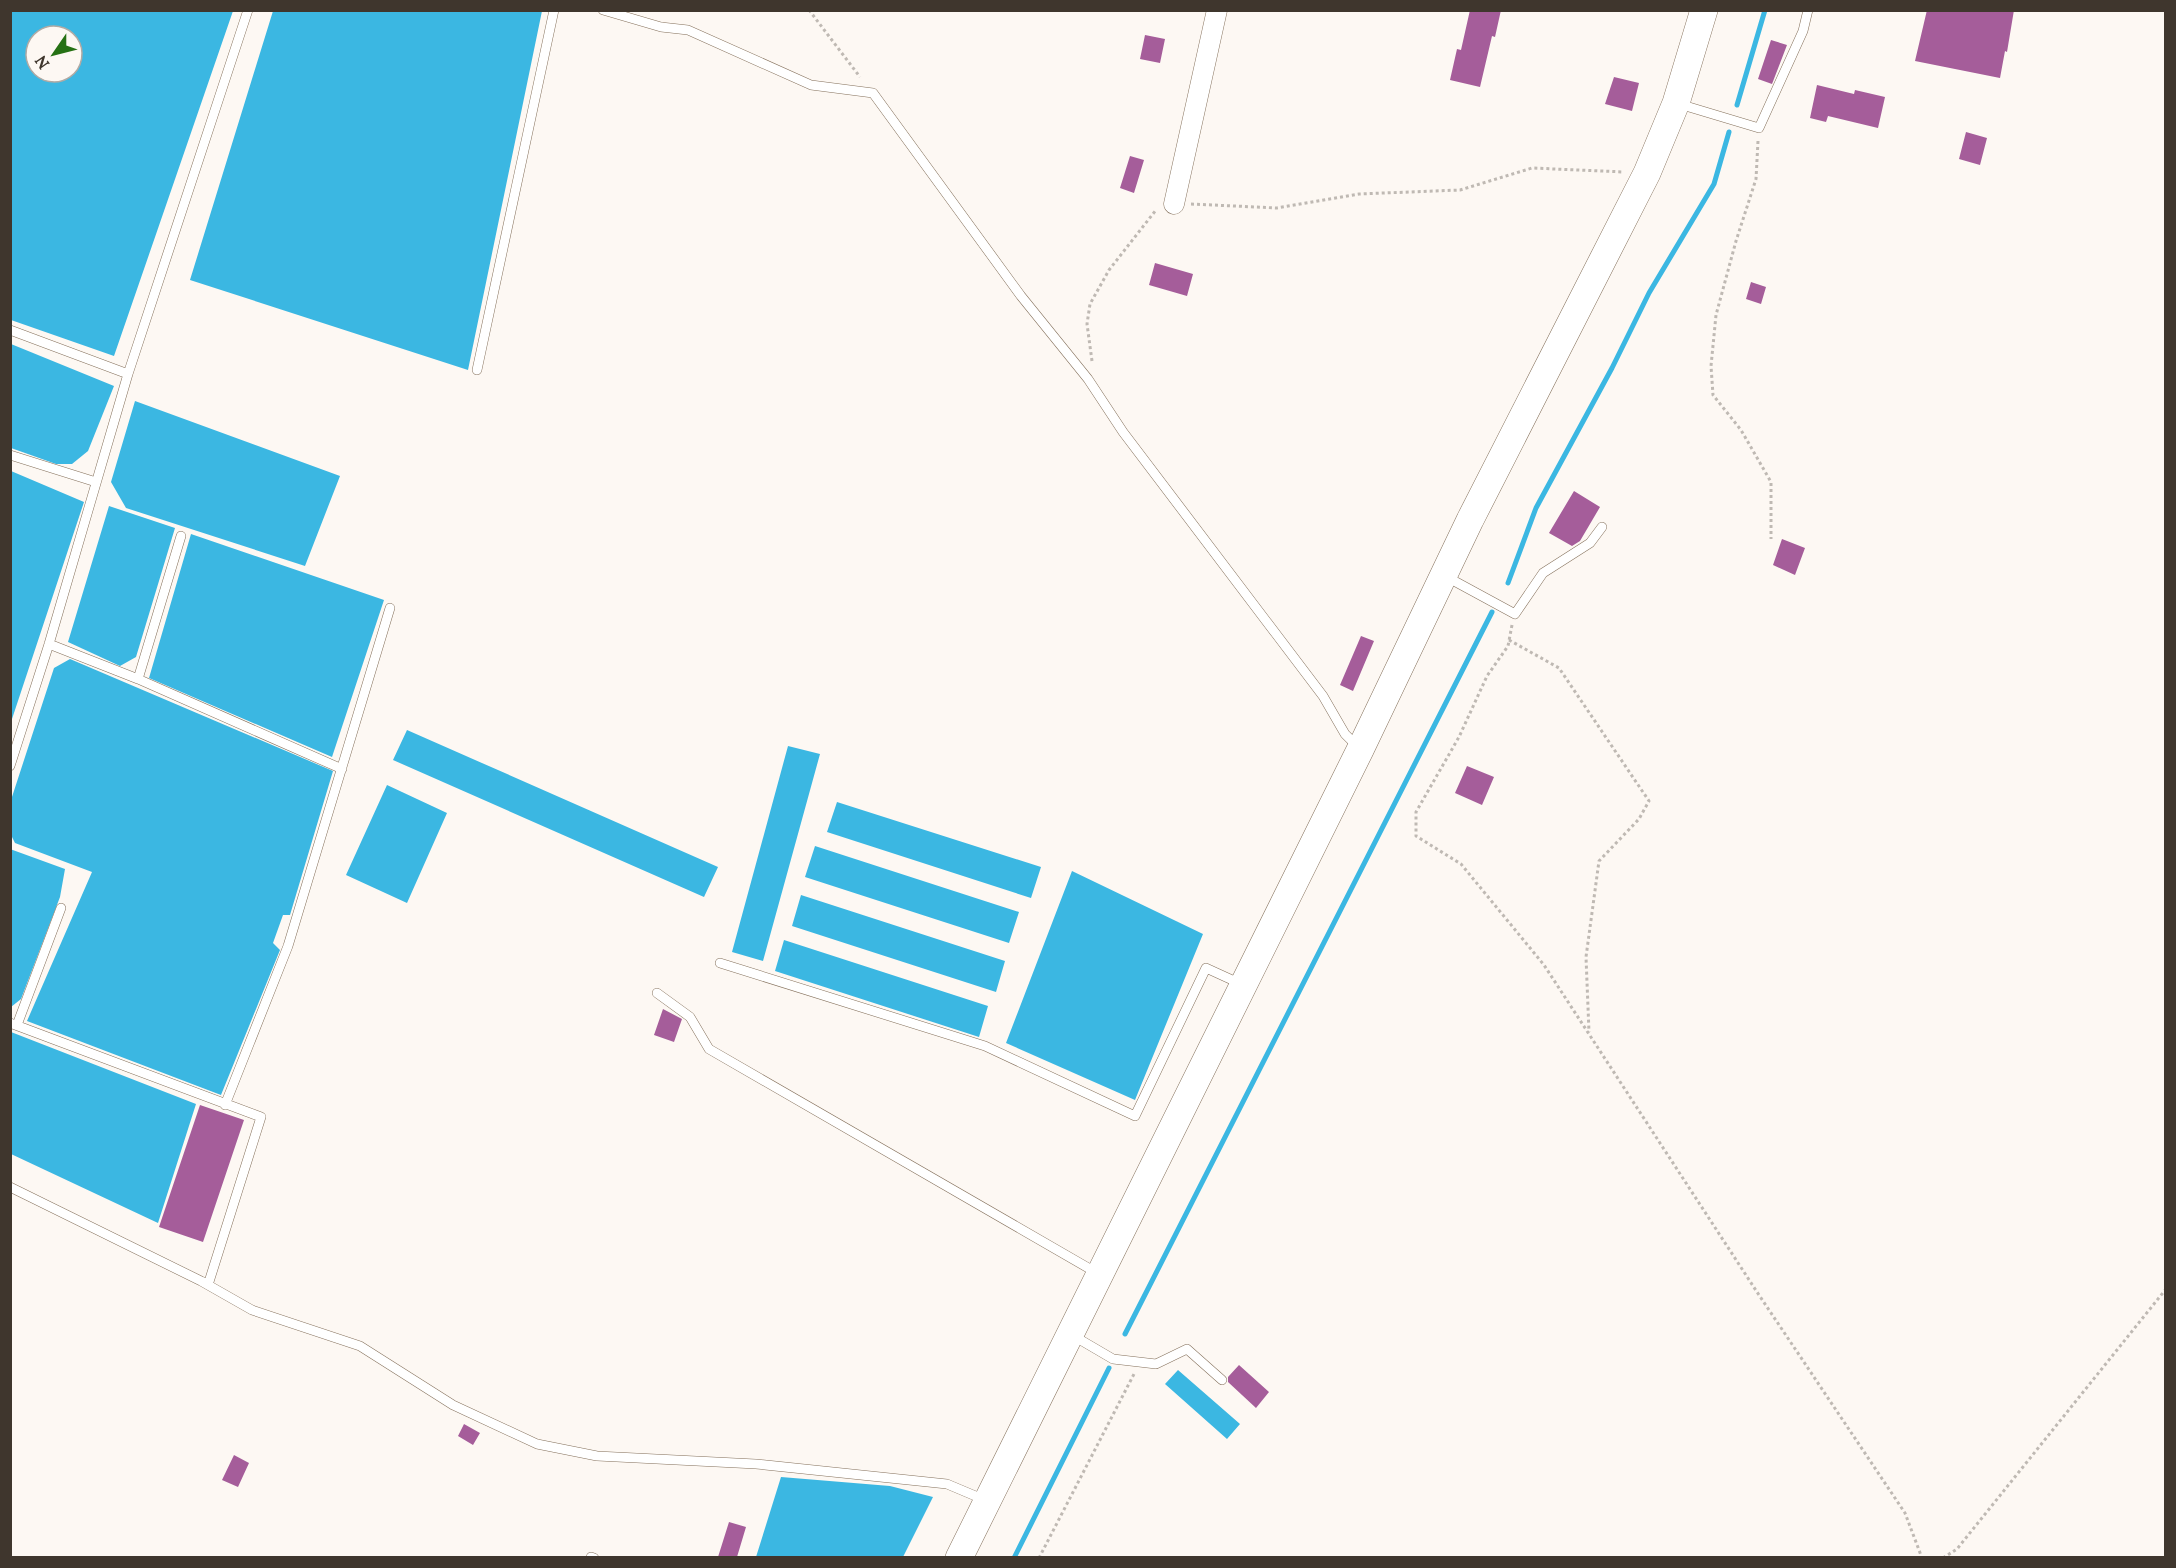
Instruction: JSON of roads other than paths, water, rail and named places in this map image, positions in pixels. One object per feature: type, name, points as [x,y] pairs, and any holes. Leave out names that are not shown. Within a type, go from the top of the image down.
[{"type":"main road","points":[[959,1557],[1360,750],[1443,575],[1647,173],[1676,103],[1704,10]]},
{"type":"street","points":[[1174,204],[1216,10]]},
{"type":"lane","points":[[10,766],[49,644],[128,374],[248,10]]},
{"type":"lane","points":[[477,370],[554,10]]},
{"type":"lane","points":[[603,10],[661,27],[688,30],[811,85],[873,93],[1021,296],[1088,379],[1123,432],[1316,686],[1346,734],[1360,750]]},
{"type":"lane","points":[[1676,103],[1758,128],[1803,32],[1808,10]]},
{"type":"lane","points":[[10,330],[128,374]]},
{"type":"lane","points":[[10,455],[96,482]]},
{"type":"lane","points":[[1443,575],[1515,614],[1543,573],[1590,543],[1602,527]]},
{"type":"lane","points":[[138,679],[181,536]]},
{"type":"lane","points":[[225,1105],[288,946],[390,608]]},
{"type":"lane","points":[[49,644],[138,679],[342,769]]},
{"type":"lane","points":[[61,908],[14,1024],[261,1117],[208,1285]]},
{"type":"lane","points":[[720,963],[985,1046],[1135,1116],[1206,968],[1243,985]]},
{"type":"lane","points":[[657,993],[690,1017],[710,1049],[1099,1274]]},
{"type":"lane","points":[[10,1187],[208,1285],[252,1310],[360,1346],[453,1406],[537,1444],[597,1456],[756,1464],[947,1484],[987,1501]]},
{"type":"lane","points":[[1070,1333],[1113,1359],[1156,1364],[1187,1349],[1222,1380]]},
{"type":"water","points":[[11,10],[233,11],[114,356],[11,320]]},
{"type":"water","points":[[273,11],[542,11],[468,370],[190,280]]},
{"type":"water","points":[[11,344],[114,386],[88,451],[72,464],[56,464],[11,448]]},
{"type":"water","points":[[135,401],[340,476],[305,566],[126,508],[111,482]]},
{"type":"water","points":[[11,471],[84,502],[11,722]]},
{"type":"water","points":[[109,506],[175,528],[136,657],[120,666],[68,642]]},
{"type":"water","points":[[191,534],[384,600],[332,757],[149,678]]},
{"type":"water","points":[[70,659],[333,771],[290,915],[283,915],[273,943],[280,950],[221,1095],[27,1021],[92,872],[15,843],[11,835],[11,800],[54,668]]},
{"type":"water","points":[[407,730],[718,867],[704,897],[393,760]]},
{"type":"water","points":[[788,746],[820,754],[763,961],[732,952]]},
{"type":"water","points":[[387,785],[447,813],[407,903],[346,875]]},
{"type":"water","points":[[837,802],[1041,867],[1031,898],[827,832]]},
{"type":"water","points":[[815,846],[1019,912],[1009,943],[805,877]]},
{"type":"water","points":[[10,849],[65,869],[60,897],[21,999],[11,1007]]},
{"type":"water","points":[[1072,871],[1203,934],[1135,1100],[1006,1043]]},
{"type":"water","points":[[801,895],[1005,961],[996,992],[792,926]]},
{"type":"water","points":[[784,940],[988,1006],[979,1037],[775,971]]},
{"type":"water","points":[[11,1032],[196,1104],[158,1223],[11,1154]]},
{"type":"water","points":[[1178,1370],[1240,1424],[1227,1439],[1165,1384]]},
{"type":"water","points":[[781,1477],[890,1486],[933,1497],[903,1557],[756,1557]]},
{"type":"waterway","points":[[1737,105],[1765,10]]},
{"type":"waterway","points":[[1508,583],[1536,508],[1612,368],[1649,293],[1714,184],[1729,132]]},
{"type":"waterway","points":[[1125,1334],[1492,612]]},
{"type":"waterway","points":[[1014,1558],[1109,1368]]}]
